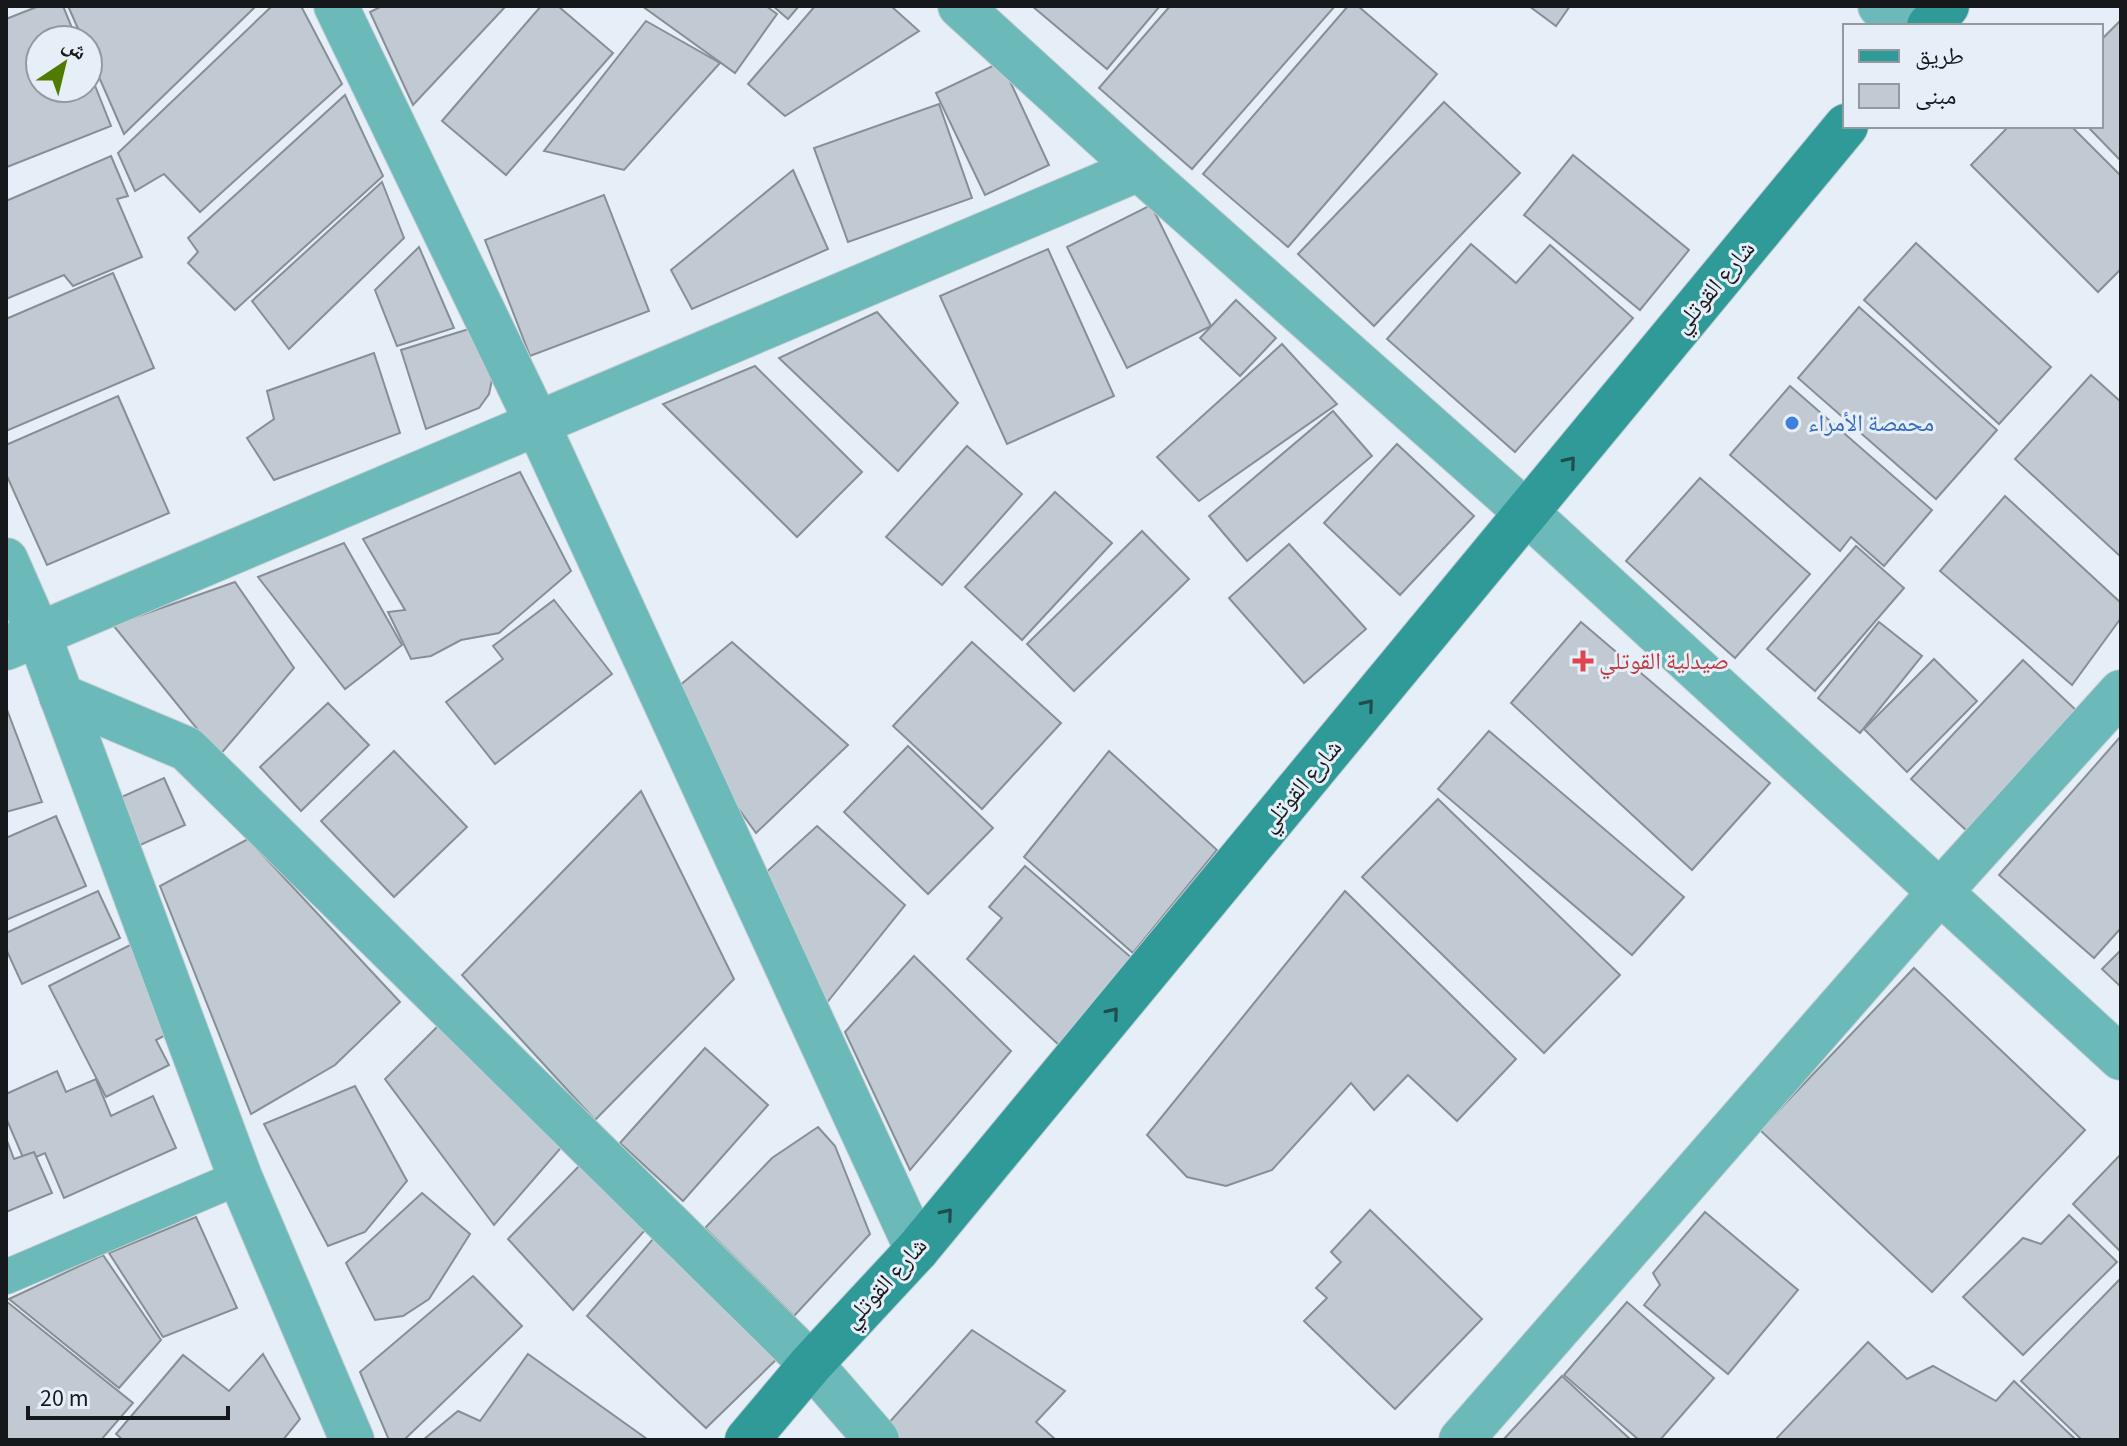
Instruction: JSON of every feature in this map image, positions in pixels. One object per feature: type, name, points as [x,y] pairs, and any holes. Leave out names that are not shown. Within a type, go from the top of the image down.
[{"type":"street","points":[[336,6],[537,423],[917,1250]]},
{"type":"street","points":[[960,6],[1527,513],[2121,1058]]},
{"type":"street","points":[[1880,6],[1901,24]]},
{"type":"street","points":[[1931,24],[1947,6]]},
{"type":"street","name":"شارع القوتلي","points":[[747,1440],[811,1364],[917,1250],[1844,128]]},
{"type":"street","points":[[22,641],[1139,169]]},
{"type":"street","points":[[6,560],[22,641],[61,696],[240,1177],[352,1440]]},
{"type":"street","points":[[1461,1440],[1939,893],[2121,692]]},
{"type":"street","points":[[61,696],[187,749],[811,1364],[877,1440]]},
{"type":"lane","points":[[6,1277],[240,1177]]},
{"type":"building","points":[[39,6],[63,6],[70,24],[24,24],[24,104],[102,104],[111,126],[7,167],[6,19]]},
{"type":"building","points":[[68,6],[256,6],[124,134],[104,88],[104,24],[76,24]]},
{"type":"building","points":[[272,6],[301,6],[342,84],[200,212],[164,174],[135,191],[118,153]]},
{"type":"building","points":[[382,6],[506,6],[413,105],[370,12]]},
{"type":"building","points":[[541,6],[558,6],[613,53],[506,175],[442,121]]},
{"type":"building","points":[[642,6],[766,6],[777,14],[735,73]]},
{"type":"building","points":[[773,6],[799,6],[788,19]]},
{"type":"building","points":[[815,6],[891,6],[919,31],[785,116],[748,84]]},
{"type":"building","points":[[1032,6],[1160,6],[1107,69]]},
{"type":"building","points":[[1170,6],[1335,6],[1192,169],[1099,88]]},
{"type":"building","points":[[1348,6],[1358,6],[1437,74],[1288,247],[1203,174]]},
{"type":"building","points":[[1529,6],[1570,6],[1556,26]]},
{"type":"building","points":[[2121,20],[2121,161],[2089,128],[2103,128],[2103,38]]},
{"type":"building","points":[[646,21],[720,63],[624,170],[544,151]]},
{"type":"building","points":[[1001,62],[1049,165],[985,195],[936,93]]},
{"type":"building","points":[[345,95],[383,176],[235,310],[188,263],[198,252],[188,238]]},
{"type":"building","points":[[1444,102],[1520,173],[1374,326],[1298,254]]},
{"type":"building","points":[[939,104],[972,198],[848,242],[814,148]]},
{"type":"building","points":[[2007,128],[2073,128],[2121,176],[2121,269],[2098,292],[1971,165]]},
{"type":"building","points":[[1573,155],[1689,250],[1640,310],[1524,215]]},
{"type":"building","points":[[111,156],[128,196],[117,199],[142,257],[73,286],[64,275],[6,299],[6,201]]},
{"type":"building","points":[[793,170],[828,249],[692,309],[671,270]]},
{"type":"building","points":[[382,182],[404,238],[289,349],[252,301]]},
{"type":"building","points":[[604,195],[649,311],[530,356],[485,240]]},
{"type":"building","points":[[1151,205],[1211,326],[1127,368],[1067,247]]},
{"type":"building","points":[[1916,243],[2051,367],[1999,424],[1864,300]]},
{"type":"building","points":[[1471,244],[1516,283],[1550,245],[1633,318],[1515,452],[1387,339]]},
{"type":"building","points":[[419,247],[454,328],[397,346],[375,290]]},
{"type":"building","points":[[1048,249],[1114,396],[1007,444],[940,296]]},
{"type":"building","points":[[113,273],[154,368],[6,431],[6,319]]},
{"type":"building","points":[[1236,300],[1276,338],[1240,376],[1200,338]]},
{"type":"building","points":[[1859,307],[1997,430],[1936,499],[1798,378]]},
{"type":"building","points":[[877,312],[958,403],[898,471],[779,358]]},
{"type":"building","points":[[469,329],[492,380],[489,394],[479,408],[426,429],[401,350]]},
{"type":"building","points":[[1282,344],[1337,404],[1199,501],[1157,457]]},
{"type":"building","points":[[374,353],[400,433],[274,480],[247,438],[274,419],[267,391]]},
{"type":"building","points":[[755,366],[862,472],[797,537],[663,404]]},
{"type":"building","points":[[2091,375],[2121,402],[2121,557],[2015,459]]},
{"type":"building","points":[[1790,386],[1932,510],[1884,566],[1851,537],[1840,551],[1730,455]]},
{"type":"building","points":[[118,396],[169,513],[47,565],[6,474],[6,445]]},
{"type":"building","points":[[1333,411],[1372,456],[1247,561],[1209,516]]},
{"type":"building","points":[[1397,444],[1474,516],[1400,595],[1324,523]]},
{"type":"building","points":[[967,446],[1022,494],[942,585],[886,537]]},
{"type":"building","points":[[520,472],[571,571],[499,633],[461,640],[431,656],[411,659],[388,612],[405,610],[363,539]]},
{"type":"building","points":[[1700,478],[1810,574],[1735,658],[1626,561]]},
{"type":"building","points":[[1055,492],[1112,543],[1022,640],[965,587]]},
{"type":"building","points":[[2005,496],[2121,603],[2121,618],[2072,685],[1940,571]]},
{"type":"building","points":[[1142,531],[1189,579],[1074,691],[1027,644]]},
{"type":"building","points":[[344,543],[402,645],[345,689],[258,577]]},
{"type":"building","points":[[1289,544],[1366,629],[1304,683],[1229,598]]},
{"type":"building","points":[[1856,546],[1904,588],[1815,691],[1767,649]]},
{"type":"building","points":[[235,582],[294,668],[219,756],[113,625]]},
{"type":"building","points":[[554,600],[612,674],[495,764],[446,702],[503,659],[493,646]]},
{"type":"building","points":[[1581,622],[1770,783],[1692,870],[1511,703]]},
{"type":"building","points":[[1879,622],[1922,656],[1860,733],[1818,698]]},
{"type":"building","points":[[732,642],[848,745],[756,833],[661,701]]},
{"type":"building","points":[[972,642],[1061,723],[982,809],[893,726]]},
{"type":"building","points":[[1934,659],[1977,701],[1907,772],[1864,729]]},
{"type":"building","points":[[2023,660],[2078,712],[1967,831],[1911,779]]},
{"type":"building","points":[[328,703],[369,745],[301,811],[260,767]]},
{"type":"building","points":[[6,707],[42,802],[6,812]]},
{"type":"building","points":[[1489,731],[1684,897],[1632,955],[1438,789]]},
{"type":"building","points":[[2121,736],[2121,928],[2094,958],[1999,875]]},
{"type":"building","points":[[908,746],[993,828],[928,894],[844,812]]},
{"type":"building","points":[[394,751],[467,827],[394,897],[321,821]]},
{"type":"building","points":[[1109,751],[1217,850],[1133,953],[1024,857]]},
{"type":"building","points":[[164,778],[185,825],[138,846],[117,799]]},
{"type":"building","points":[[641,791],[734,979],[595,1120],[462,975]]},
{"type":"building","points":[[1438,799],[1620,975],[1544,1053],[1362,877]]},
{"type":"building","points":[[56,816],[86,886],[6,920],[6,838]]},
{"type":"building","points":[[817,826],[905,905],[825,1005],[762,876]]},
{"type":"building","points":[[248,839],[400,1002],[335,1065],[251,1114],[160,886]]},
{"type":"building","points":[[1025,866],[1133,959],[1061,1047],[967,959],[1002,918],[989,907]]},
{"type":"building","points":[[98,891],[120,938],[22,984],[6,949],[6,933]]},
{"type":"building","points":[[1345,891],[1516,1059],[1457,1121],[1408,1075],[1374,1110],[1351,1083],[1272,1170],[1226,1186],[1187,1177],[1147,1135]]},
{"type":"building","points":[[138,941],[183,1026],[156,1040],[169,1065],[106,1097],[49,986]]},
{"type":"building","points":[[2121,950],[2121,987],[2102,969]]},
{"type":"building","points":[[914,956],[1011,1051],[910,1170],[845,1032]]},
{"type":"building","points":[[1914,968],[2085,1130],[1932,1292],[1760,1130]]},
{"type":"building","points":[[443,1021],[565,1143],[494,1225],[385,1079]]},
{"type":"building","points":[[705,1048],[768,1105],[683,1201],[620,1143]]},
{"type":"building","points":[[57,1071],[66,1092],[96,1079],[111,1116],[153,1096],[176,1148],[64,1198],[45,1153],[25,1162],[6,1118],[6,1094]]},
{"type":"building","points":[[355,1086],[407,1181],[365,1232],[328,1246],[264,1124]]},
{"type":"building","points":[[818,1127],[835,1146],[870,1234],[794,1316],[705,1228],[772,1158]]},
{"type":"building","points":[[6,1138],[14,1159],[34,1152],[52,1193],[6,1212]]},
{"type":"building","points":[[2121,1154],[2121,1252],[2073,1204]]},
{"type":"building","points":[[581,1164],[655,1219],[573,1310],[508,1239]]},
{"type":"building","points":[[422,1193],[470,1234],[429,1299],[403,1316],[375,1320],[346,1263]]},
{"type":"building","points":[[1370,1210],[1482,1319],[1395,1409],[1304,1321],[1327,1298],[1316,1288],[1341,1262],[1331,1252]]},
{"type":"building","points":[[1705,1212],[1798,1290],[1728,1374],[1644,1305],[1660,1285],[1653,1273]]},
{"type":"building","points":[[2069,1215],[2117,1262],[2023,1355],[1963,1297],[2023,1238],[2041,1244]]},
{"type":"building","points":[[196,1217],[237,1308],[163,1337],[109,1253]]},
{"type":"building","points":[[665,1225],[782,1354],[706,1428],[587,1316]]},
{"type":"building","points":[[103,1255],[161,1340],[119,1388],[9,1299]]},
{"type":"building","points":[[473,1276],[522,1326],[404,1440],[389,1440],[360,1372]]},
{"type":"building","points":[[2121,1278],[2121,1440],[2082,1440],[2021,1381]]},
{"type":"building","points":[[6,1301],[133,1403],[101,1440],[6,1440]]},
{"type":"building","points":[[1627,1302],[1714,1378],[1660,1440],[1639,1440],[1564,1375]]},
{"type":"building","points":[[972,1330],[1065,1391],[1036,1422],[1056,1440],[899,1440],[886,1426]]},
{"type":"building","points":[[1868,1342],[1907,1379],[1933,1366],[1996,1401],[2014,1381],[2076,1440],[1775,1440]]},
{"type":"building","points":[[263,1354],[300,1419],[283,1440],[123,1440],[116,1434],[183,1355],[229,1391]]},
{"type":"building","points":[[528,1354],[647,1439],[423,1440],[458,1411],[480,1421]]},
{"type":"building","points":[[1562,1376],[1631,1440],[1503,1440]]},
{"type":"place","name":"محمصة الأمراء","points":[[1792,423]]},
{"type":"place","name":"صيدلية القوتلي","points":[[1583,661]]}]
